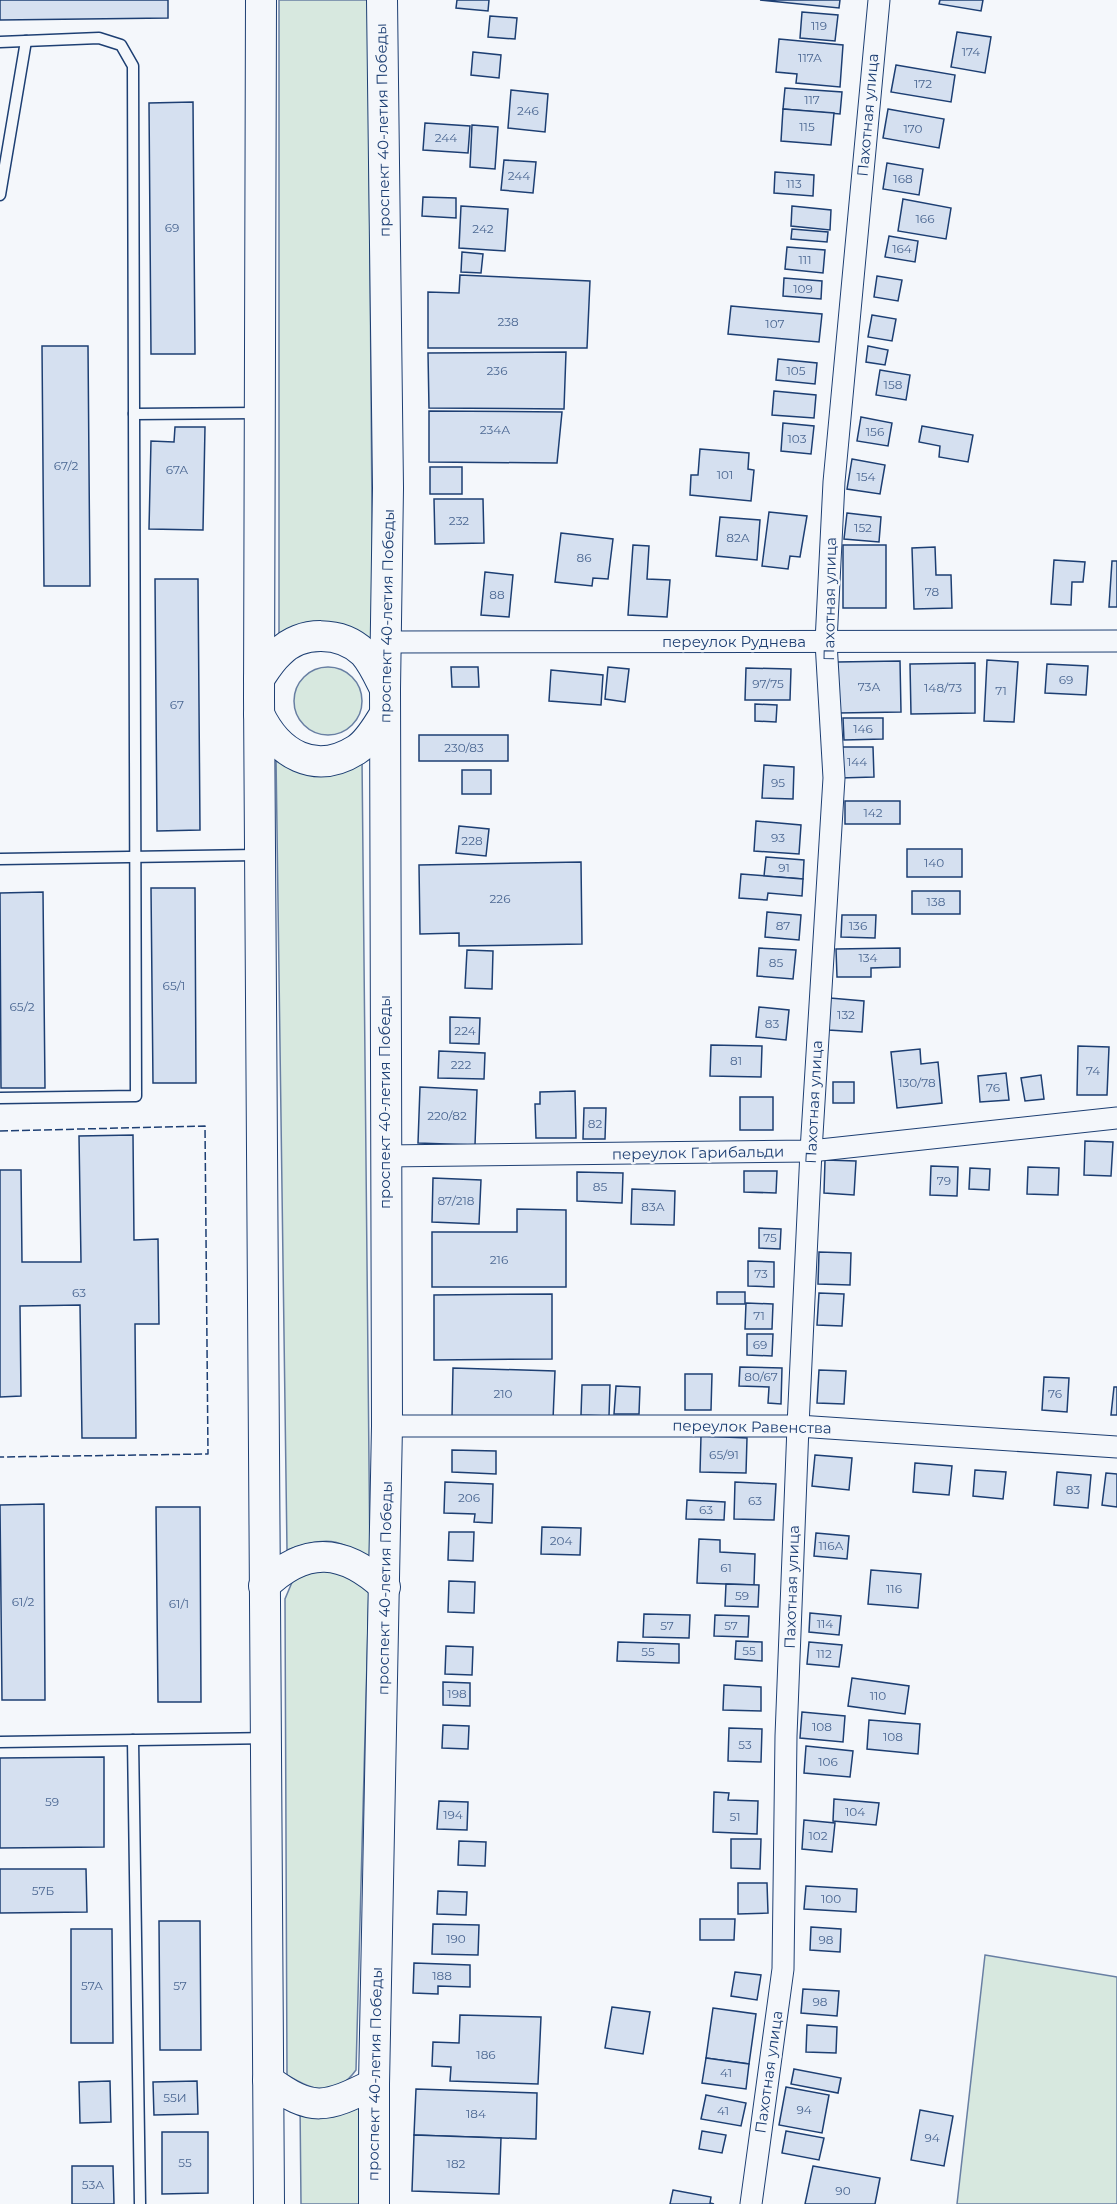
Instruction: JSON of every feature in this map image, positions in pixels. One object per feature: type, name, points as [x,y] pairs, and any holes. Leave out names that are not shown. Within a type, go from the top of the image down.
[{"type":"main road","points":[[261,0],[259,714],[269,2204]]},
{"type":"main road","name":"проспект 40-летия Победы","points":[[374,2204],[374,2084],[387,1426],[385,701],[388,642],[382,0]]},
{"type":"main road","points":[[259,679],[279,653],[288,646],[311,637],[324,636],[345,641],[364,654],[385,701],[357,749],[338,759],[322,761],[296,756],[275,742],[259,714]]},
{"type":"main road","points":[[264,1586],[291,1566],[324,1555],[342,1558],[357,1565],[385,1587]]},
{"type":"main road","points":[[268,2080],[301,2101],[314,2104],[345,2098],[374,2084]]},
{"type":"street","name":"Пахотная улица","points":[[751,2204],[783,1969],[786,1736],[798,1426],[811,1151],[834,778],[826,642],[834,482],[879,0]]},
{"type":"street","name":"переулок Руднева","points":[[388,642],[1117,641]]},
{"type":"street","name":"переулок Гарибальди","points":[[385,1156],[811,1151],[1117,1118]]},
{"type":"street","name":"переулок Равенства","points":[[387,1426],[798,1426],[1117,1447]]},
{"type":"lane","points":[[0,42],[99,38],[121,45],[133,66],[136,857],[136,1096],[0,1098]]},
{"type":"lane","points":[[0,195],[26,41]]},
{"type":"lane","points":[[134,414],[260,413]]},
{"type":"lane","points":[[0,859],[261,854]]},
{"type":"lane","points":[[0,1742],[266,1738]]},
{"type":"lane","points":[[133,1740],[140,2204]]},
{"type":"shaded area","points":[[279,0],[368,0],[373,644],[279,641]]},
{"type":"shaded area","points":[[328,667],[341,670],[352,677],[359,688],[362,701],[359,714],[352,725],[341,732],[328,735],[315,732],[304,725],[297,714],[294,701],[297,688],[304,677],[315,670]]},
{"type":"shaded area","points":[[276,757],[362,758],[370,1563],[350,1548],[331,1542],[321,1541],[287,1550]]},
{"type":"shaded area","points":[[323,1565],[369,1587],[356,2070],[348,2079],[332,2089],[315,2088],[287,2075],[285,1599],[293,1580]]},
{"type":"shaded area","points":[[985,1955],[1117,1977],[1117,2204],[957,2204]]},
{"type":"shaded area","points":[[368,2100],[367,2204],[301,2204],[300,2103]]},
{"type":"building","points":[[0,0],[168,0],[168,18],[0,20]]},
{"type":"building","points":[[457,0],[489,0],[488,11],[456,8]]},
{"type":"building","points":[[760,0],[840,0],[839,8]]},
{"type":"building","points":[[940,0],[983,0],[981,11],[939,4]]},
{"type":"building","points":[[802,12],[838,15],[835,41],[800,38]]},
{"type":"building","points":[[490,16],[517,18],[515,39],[488,37]]},
{"type":"building","points":[[957,32],[991,37],[985,73],[951,67]]},
{"type":"building","points":[[779,39],[843,45],[840,87],[796,83],[797,74],[776,72]]},
{"type":"building","points":[[473,52],[501,55],[499,78],[471,75]]},
{"type":"building","points":[[896,65],[955,75],[951,102],[891,92]]},
{"type":"building","points":[[785,88],[842,92],[840,114],[783,109]]},
{"type":"building","points":[[511,90],[548,94],[545,132],[508,128]]},
{"type":"building","points":[[193,102],[195,354],[151,354],[149,103]]},
{"type":"building","points":[[783,109],[834,113],[831,145],[781,141]]},
{"type":"building","points":[[888,109],[944,119],[939,148],[883,138]]},
{"type":"building","points":[[425,123],[470,126],[468,153],[423,150]]},
{"type":"building","points":[[472,125],[498,127],[495,169],[470,167]]},
{"type":"building","points":[[504,160],[536,162],[533,193],[501,190]]},
{"type":"building","points":[[887,163],[923,169],[919,195],[883,189]]},
{"type":"building","points":[[775,172],[814,175],[813,196],[774,193]]},
{"type":"building","points":[[423,197],[456,198],[456,218],[422,216]]},
{"type":"building","points":[[903,199],[951,208],[946,239],[898,231]]},
{"type":"building","points":[[461,206],[508,209],[505,251],[459,248]]},
{"type":"building","points":[[792,206],[831,210],[830,230],[791,226]]},
{"type":"building","points":[[792,229],[828,232],[827,242],[791,239]]},
{"type":"building","points":[[889,236],[918,241],[915,262],[885,257]]},
{"type":"building","points":[[787,247],[825,250],[823,273],[785,269]]},
{"type":"building","points":[[462,252],[483,254],[481,273],[461,272]]},
{"type":"building","points":[[460,275],[590,281],[587,348],[428,348],[428,292],[459,293]]},
{"type":"building","points":[[877,276],[902,280],[898,301],[874,297]]},
{"type":"building","points":[[784,278],[822,281],[821,299],[783,296]]},
{"type":"building","points":[[731,306],[822,314],[819,342],[728,334]]},
{"type":"building","points":[[872,315],[896,319],[892,341],[868,337]]},
{"type":"building","points":[[42,346],[88,346],[90,586],[44,586]]},
{"type":"building","points":[[868,346],[888,350],[885,365],[866,362]]},
{"type":"building","points":[[566,352],[564,409],[429,408],[428,353]]},
{"type":"building","points":[[778,359],[817,363],[815,384],[776,380]]},
{"type":"building","points":[[880,370],[910,375],[906,400],[876,395]]},
{"type":"building","points":[[774,391],[816,395],[814,418],[772,415]]},
{"type":"building","points":[[429,411],[562,412],[557,463],[429,462]]},
{"type":"building","points":[[861,417],[892,423],[888,446],[857,441]]},
{"type":"building","points":[[783,423],[814,426],[811,454],[781,451]]},
{"type":"building","points":[[922,426],[973,435],[968,462],[939,457],[940,446],[919,442]]},
{"type":"building","points":[[175,427],[205,427],[203,530],[149,529],[151,441],[174,442]]},
{"type":"building","points":[[700,449],[749,453],[748,469],[754,470],[751,501],[690,495],[691,475],[698,475]]},
{"type":"building","points":[[852,459],[885,465],[880,494],[847,489]]},
{"type":"building","points":[[430,467],[462,467],[462,494],[430,494]]},
{"type":"building","points":[[434,499],[483,499],[484,543],[435,544]]},
{"type":"building","points":[[769,512],[807,516],[800,557],[790,556],[788,569],[762,566]]},
{"type":"building","points":[[847,513],[881,517],[879,542],[844,539]]},
{"type":"building","points":[[720,517],[760,520],[757,560],[716,556]]},
{"type":"building","points":[[561,533],[613,539],[608,579],[593,578],[592,586],[555,582]]},
{"type":"building","points":[[633,545],[649,546],[647,579],[670,580],[667,617],[628,615]]},
{"type":"building","points":[[843,545],[886,545],[886,608],[843,608]]},
{"type":"building","points":[[935,547],[936,575],[951,575],[952,608],[914,609],[912,548]]},
{"type":"building","points":[[1054,560],[1085,562],[1083,582],[1072,582],[1071,605],[1051,604]]},
{"type":"building","points":[[1112,561],[1117,561],[1117,607],[1109,607]]},
{"type":"building","points":[[485,572],[513,575],[509,617],[481,615]]},
{"type":"building","points":[[155,579],[198,579],[200,830],[157,831]]},
{"type":"building","points":[[987,660],[1018,662],[1014,722],[984,721]]},
{"type":"building","points":[[900,661],[901,712],[838,713],[837,662]]},
{"type":"building","points":[[975,663],[975,713],[911,714],[910,664]]},
{"type":"building","points":[[1047,664],[1088,666],[1086,695],[1045,693]]},
{"type":"building","points":[[451,667],[478,667],[479,687],[452,687]]},
{"type":"building","points":[[608,667],[629,669],[625,702],[605,699]]},
{"type":"building","points":[[746,668],[791,669],[790,700],[745,700]]},
{"type":"building","points":[[551,670],[603,675],[601,705],[549,701]]},
{"type":"building","points":[[755,704],[777,705],[776,722],[755,721]]},
{"type":"building","points":[[843,718],[883,718],[883,739],[844,740]]},
{"type":"building","points":[[419,735],[508,735],[508,761],[419,761]]},
{"type":"building","points":[[840,747],[873,747],[874,777],[840,778]]},
{"type":"building","points":[[764,765],[794,767],[793,799],[762,798]]},
{"type":"building","points":[[462,770],[491,770],[491,794],[462,794]]},
{"type":"building","points":[[845,801],[900,801],[900,824],[845,824]]},
{"type":"building","points":[[756,821],[801,825],[799,854],[754,851]]},
{"type":"building","points":[[459,826],[489,829],[486,856],[456,853]]},
{"type":"building","points":[[907,849],[962,849],[962,877],[907,877]]},
{"type":"building","points":[[766,857],[804,860],[803,879],[764,876]]},
{"type":"building","points":[[581,862],[582,944],[459,946],[459,933],[420,934],[419,865]]},
{"type":"building","points":[[741,874],[803,879],[802,896],[768,893],[767,900],[739,898]]},
{"type":"building","points":[[151,888],[195,888],[196,1083],[153,1083]]},
{"type":"building","points":[[912,891],[960,891],[960,914],[912,914]]},
{"type":"building","points":[[43,892],[45,1088],[1,1088],[0,893]]},
{"type":"building","points":[[767,912],[801,915],[799,940],[765,937]]},
{"type":"building","points":[[842,915],[876,915],[875,938],[841,937]]},
{"type":"building","points":[[759,948],[796,950],[793,979],[757,976]]},
{"type":"building","points":[[900,948],[900,967],[871,968],[871,977],[837,977],[836,949]]},
{"type":"building","points":[[467,950],[493,951],[492,989],[465,988]]},
{"type":"building","points":[[830,998],[864,1001],[862,1032],[828,1030]]},
{"type":"building","points":[[759,1007],[789,1010],[786,1040],[756,1037]]},
{"type":"building","points":[[450,1017],[480,1018],[479,1044],[450,1043]]},
{"type":"building","points":[[711,1045],[762,1046],[761,1077],[710,1076]]},
{"type":"building","points":[[1078,1046],[1109,1047],[1107,1095],[1077,1095]]},
{"type":"building","points":[[920,1049],[921,1064],[938,1062],[942,1103],[897,1108],[891,1052]]},
{"type":"building","points":[[439,1051],[485,1053],[484,1079],[438,1078]]},
{"type":"building","points":[[1006,1073],[1009,1100],[980,1102],[978,1076]]},
{"type":"building","points":[[1041,1075],[1044,1099],[1025,1101],[1021,1078]]},
{"type":"building","points":[[833,1082],[854,1082],[854,1103],[833,1103]]},
{"type":"building","points":[[420,1087],[477,1090],[475,1145],[418,1143]]},
{"type":"building","points":[[575,1091],[576,1138],[536,1138],[535,1104],[540,1104],[540,1092]]},
{"type":"building","points":[[740,1097],[773,1097],[773,1130],[740,1130]]},
{"type":"building","points":[[584,1108],[606,1108],[605,1139],[583,1139]]},
{"type":"building","points":[[133,1135],[134,1240],[158,1239],[159,1324],[135,1324],[136,1438],[82,1438],[80,1305],[20,1306],[21,1396],[0,1397],[0,1170],[21,1170],[22,1262],[81,1262],[79,1136]]},
{"type":"building","points":[[1085,1141],[1113,1142],[1111,1176],[1084,1175]]},
{"type":"building","points":[[825,1160],[856,1161],[854,1195],[824,1193]]},
{"type":"building","points":[[931,1166],[958,1167],[957,1196],[930,1195]]},
{"type":"building","points":[[1028,1167],[1059,1168],[1058,1195],[1027,1194]]},
{"type":"building","points":[[970,1168],[990,1169],[989,1190],[969,1189]]},
{"type":"building","points":[[744,1171],[777,1171],[776,1193],[744,1192]]},
{"type":"building","points":[[577,1172],[623,1173],[622,1203],[577,1201]]},
{"type":"building","points":[[433,1178],[481,1180],[479,1224],[432,1222]]},
{"type":"building","points":[[632,1189],[675,1191],[674,1225],[631,1224]]},
{"type":"building","points":[[517,1209],[566,1210],[566,1287],[432,1287],[432,1232],[517,1232]]},
{"type":"building","points":[[759,1228],[781,1229],[780,1249],[759,1248]]},
{"type":"building","points":[[819,1252],[851,1253],[850,1285],[818,1284]]},
{"type":"building","points":[[748,1261],[774,1262],[774,1287],[748,1286]]},
{"type":"building","points":[[717,1292],[745,1292],[745,1304],[717,1304]]},
{"type":"building","points":[[819,1293],[844,1294],[842,1326],[817,1325]]},
{"type":"building","points":[[552,1294],[552,1359],[434,1360],[434,1295]]},
{"type":"building","points":[[746,1303],[773,1304],[772,1329],[745,1329]]},
{"type":"building","points":[[747,1334],[773,1334],[772,1356],[747,1355]]},
{"type":"building","points":[[740,1367],[782,1368],[781,1404],[768,1403],[769,1387],[739,1386]]},
{"type":"building","points":[[453,1368],[555,1371],[553,1420],[452,1417]]},
{"type":"building","points":[[819,1370],[846,1371],[844,1404],[817,1403]]},
{"type":"building","points":[[685,1374],[712,1374],[711,1410],[685,1410]]},
{"type":"building","points":[[1044,1377],[1069,1378],[1067,1412],[1042,1410]]},
{"type":"building","points":[[582,1385],[610,1385],[609,1416],[581,1415]]},
{"type":"building","points":[[616,1386],[640,1387],[639,1414],[614,1414]]},
{"type":"building","points":[[1114,1387],[1117,1387],[1117,1415],[1111,1415]]},
{"type":"building","points":[[701,1436],[747,1438],[746,1473],[700,1472]]},
{"type":"building","points":[[452,1450],[496,1451],[496,1474],[452,1472]]},
{"type":"building","points":[[815,1455],[852,1458],[849,1490],[812,1486]]},
{"type":"building","points":[[915,1463],[952,1466],[949,1495],[913,1492]]},
{"type":"building","points":[[975,1470],[1006,1472],[1003,1499],[973,1496]]},
{"type":"building","points":[[1057,1472],[1091,1475],[1088,1508],[1054,1505]]},
{"type":"building","points":[[1106,1473],[1117,1474],[1117,1507],[1102,1505]]},
{"type":"building","points":[[445,1482],[493,1484],[492,1523],[474,1522],[475,1514],[444,1513]]},
{"type":"building","points":[[735,1482],[776,1484],[774,1520],[734,1519]]},
{"type":"building","points":[[687,1500],[725,1502],[724,1520],[686,1519]]},
{"type":"building","points":[[44,1504],[45,1700],[2,1700],[0,1505]]},
{"type":"building","points":[[156,1507],[200,1507],[201,1702],[158,1702]]},
{"type":"building","points":[[542,1527],[581,1528],[580,1555],[541,1554]]},
{"type":"building","points":[[449,1532],[474,1532],[473,1561],[448,1560]]},
{"type":"building","points":[[816,1533],[849,1536],[847,1559],[814,1556]]},
{"type":"building","points":[[699,1539],[720,1540],[720,1552],[755,1554],[754,1585],[697,1583]]},
{"type":"building","points":[[871,1570],[921,1574],[918,1608],[868,1604]]},
{"type":"building","points":[[449,1581],[475,1582],[474,1613],[448,1612]]},
{"type":"building","points":[[726,1584],[759,1585],[758,1607],[725,1606]]},
{"type":"building","points":[[810,1613],[841,1616],[839,1635],[809,1632]]},
{"type":"building","points":[[644,1614],[690,1615],[689,1638],[643,1637]]},
{"type":"building","points":[[715,1615],[749,1616],[748,1637],[714,1636]]},
{"type":"building","points":[[736,1641],[762,1642],[762,1661],[735,1659]]},
{"type":"building","points":[[618,1642],[679,1644],[679,1663],[617,1661]]},
{"type":"building","points":[[809,1642],[842,1645],[839,1667],[807,1664]]},
{"type":"building","points":[[446,1646],[473,1647],[472,1675],[445,1674]]},
{"type":"building","points":[[852,1678],[909,1686],[905,1714],[848,1706]]},
{"type":"building","points":[[443,1682],[470,1683],[470,1706],[443,1705]]},
{"type":"building","points":[[724,1685],[761,1687],[761,1711],[723,1710]]},
{"type":"building","points":[[802,1712],[845,1716],[843,1742],[800,1738]]},
{"type":"building","points":[[869,1720],[920,1724],[918,1754],[867,1749]]},
{"type":"building","points":[[443,1725],[469,1726],[468,1749],[442,1748]]},
{"type":"building","points":[[729,1728],[762,1729],[761,1762],[728,1761]]},
{"type":"building","points":[[806,1746],[853,1751],[850,1777],[804,1773]]},
{"type":"building","points":[[104,1757],[104,1847],[0,1848],[0,1758]]},
{"type":"building","points":[[714,1792],[729,1793],[728,1800],[758,1801],[757,1834],[713,1832]]},
{"type":"building","points":[[834,1799],[879,1803],[876,1825],[833,1821]]},
{"type":"building","points":[[439,1801],[468,1802],[467,1830],[437,1829]]},
{"type":"building","points":[[804,1820],[835,1823],[832,1852],[802,1849]]},
{"type":"building","points":[[731,1839],[761,1839],[760,1869],[731,1868]]},
{"type":"building","points":[[459,1841],[486,1842],[485,1866],[458,1865]]},
{"type":"building","points":[[0,1869],[86,1869],[87,1912],[0,1913]]},
{"type":"building","points":[[738,1883],[767,1883],[768,1913],[738,1914]]},
{"type":"building","points":[[806,1886],[857,1889],[856,1912],[804,1909]]},
{"type":"building","points":[[438,1891],[467,1892],[466,1915],[437,1914]]},
{"type":"building","points":[[700,1919],[735,1919],[734,1940],[700,1940]]},
{"type":"building","points":[[159,1921],[200,1921],[201,2050],[160,2050]]},
{"type":"building","points":[[433,1924],[479,1925],[478,1955],[432,1954]]},
{"type":"building","points":[[811,1927],[841,1929],[840,1952],[810,1950]]},
{"type":"building","points":[[71,1929],[112,1929],[113,2043],[71,2043]]},
{"type":"building","points":[[414,1963],[470,1965],[470,1987],[438,1986],[438,1994],[413,1993]]},
{"type":"building","points":[[735,1972],[761,1975],[757,2000],[731,1996]]},
{"type":"building","points":[[803,1989],[839,1991],[837,2016],[801,2013]]},
{"type":"building","points":[[612,2007],[650,2012],[643,2054],[605,2048]]},
{"type":"building","points":[[713,2008],[756,2014],[749,2064],[706,2058]]},
{"type":"building","points":[[460,2015],[541,2017],[538,2084],[450,2081],[451,2067],[432,2066],[433,2042],[459,2043]]},
{"type":"building","points":[[807,2025],[837,2027],[836,2053],[806,2052]]},
{"type":"building","points":[[706,2058],[749,2064],[746,2089],[702,2083]]},
{"type":"building","points":[[794,2069],[841,2078],[838,2093],[791,2084]]},
{"type":"building","points":[[110,2081],[111,2122],[80,2123],[79,2082]]},
{"type":"building","points":[[197,2081],[198,2114],[154,2115],[153,2082]]},
{"type":"building","points":[[786,2087],[829,2095],[822,2133],[779,2125]]},
{"type":"building","points":[[416,2089],[537,2093],[536,2139],[414,2135]]},
{"type":"building","points":[[706,2095],[746,2103],[741,2126],[701,2119]]},
{"type":"building","points":[[920,2110],[953,2116],[944,2166],[911,2160]]},
{"type":"building","points":[[702,2131],[726,2135],[722,2153],[699,2149]]},
{"type":"building","points":[[786,2131],[824,2138],[819,2160],[782,2153]]},
{"type":"building","points":[[162,2132],[208,2132],[208,2193],[162,2194]]},
{"type":"building","points":[[414,2135],[501,2138],[499,2194],[412,2191]]},
{"type":"building","points":[[72,2166],[113,2166],[114,2204],[72,2204]]},
{"type":"building","points":[[813,2166],[880,2178],[875,2204],[805,2204]]},
{"type":"building","points":[[673,2190],[711,2197],[710,2203],[714,2204],[670,2204]]},
{"type":"fence","points":[[0,1131],[205,1126],[208,1454],[0,1457]]}]
